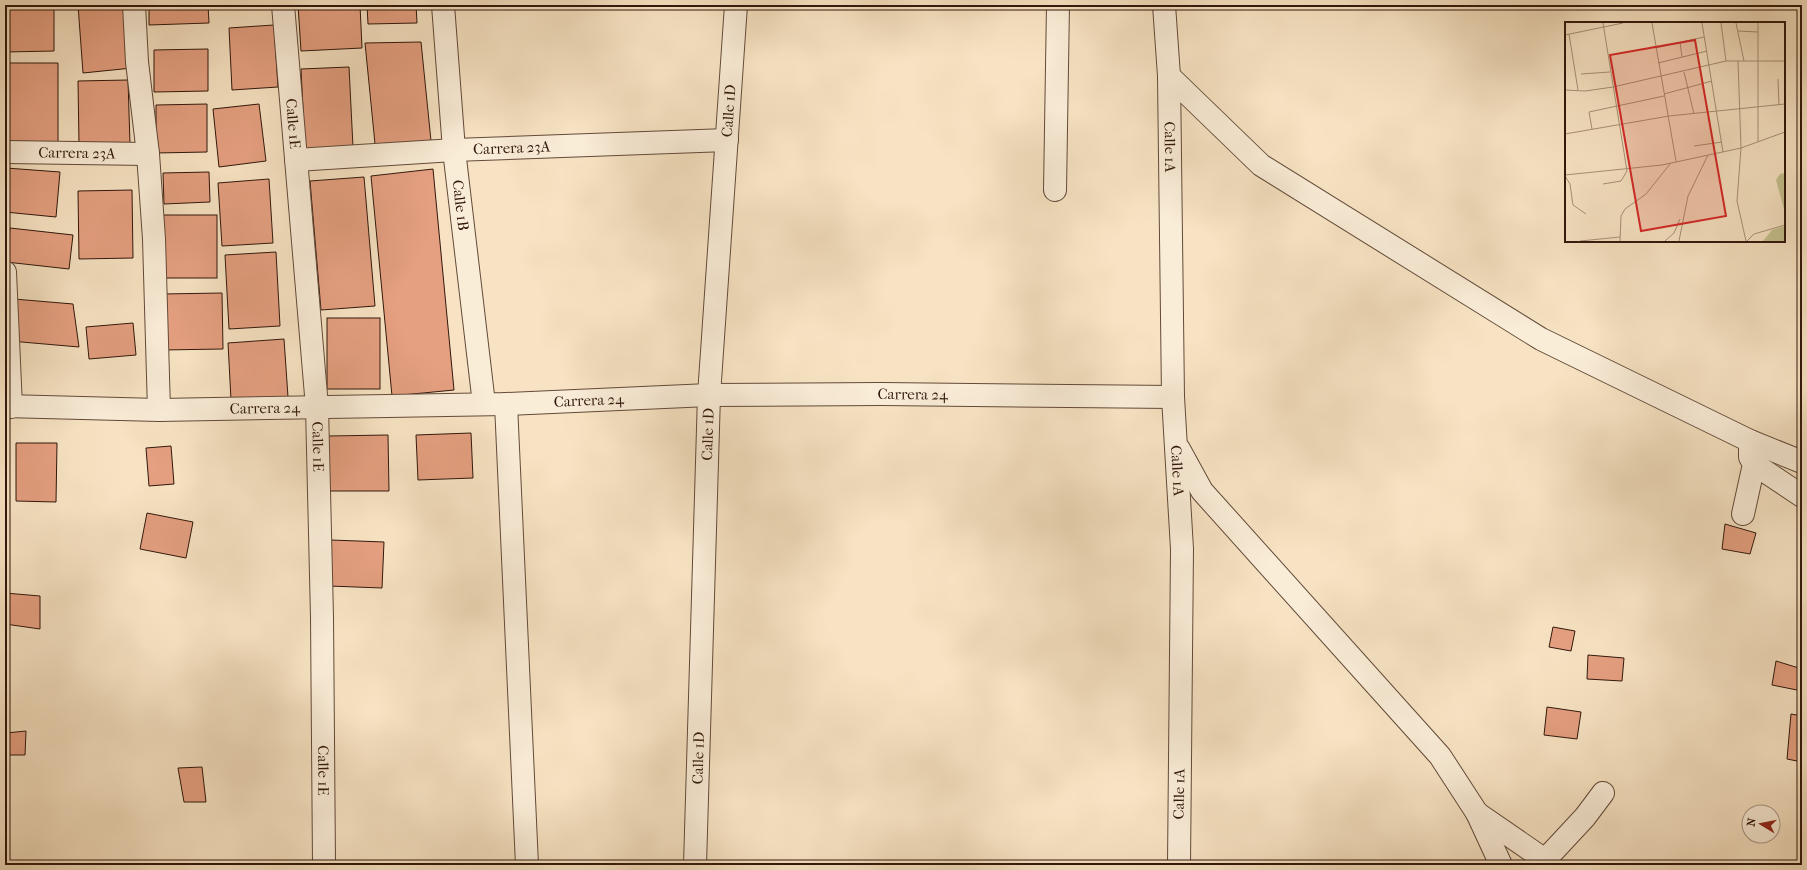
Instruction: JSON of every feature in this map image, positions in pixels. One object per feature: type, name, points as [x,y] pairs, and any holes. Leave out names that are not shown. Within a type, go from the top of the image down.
[{"type":"street","points":[[134,5],[137,62],[148,154],[154,239],[159,410]]},
{"type":"street","name":"Calle 1E","points":[[283,5],[317,407],[322,617],[324,865]]},
{"type":"street","name":"Calle 1B","points":[[443,5],[454,150],[484,404]]},
{"type":"street","name":"Calle 1D","points":[[695,865],[709,395],[736,5]]},
{"type":"street","points":[[1055,190],[1058,5]]},
{"type":"street","name":"Calle 1A","points":[[1164,5],[1169,76],[1173,397],[1182,549],[1179,865]]},
{"type":"street","points":[[1169,76],[1261,165],[1541,339],[1750,441],[1802,462]]},
{"type":"street","name":"Carrera 23A","points":[[296,160],[454,150],[727,140]]},
{"type":"street","name":"Carrera 23A","points":[[5,152],[148,154]]},
{"type":"street","points":[[5,272],[8,406]]},
{"type":"street","name":"Carrera 24","points":[[8,406],[159,410],[506,404],[709,395],[889,394],[1173,397]]},
{"type":"street","points":[[506,404],[527,865]]},
{"type":"street","points":[[1750,441],[1750,457],[1754,464],[1802,496]]},
{"type":"street","points":[[1176,443],[1202,491],[1440,756],[1477,813],[1501,865]]},
{"type":"street","points":[[1743,514],[1754,464]]},
{"type":"street","points":[[1477,813],[1547,862],[1603,793]]},
{"type":"building","points":[[5,5],[54,5],[54,51],[5,52]]},
{"type":"building","points":[[78,5],[127,5],[132,68],[83,73]]},
{"type":"building","points":[[149,5],[208,5],[209,23],[149,25]]},
{"type":"building","points":[[298,5],[360,5],[362,48],[301,51]]},
{"type":"building","points":[[367,5],[416,5],[417,23],[368,24]]},
{"type":"building","points":[[274,25],[278,87],[232,90],[229,28]]},
{"type":"building","points":[[421,42],[431,141],[375,144],[365,43]]},
{"type":"building","points":[[208,49],[208,91],[154,92],[154,50]]},
{"type":"building","points":[[5,63],[58,63],[58,142],[5,141]]},
{"type":"building","points":[[349,67],[353,147],[305,150],[301,69]]},
{"type":"building","points":[[128,80],[130,144],[79,145],[78,81]]},
{"type":"building","points":[[207,104],[207,152],[156,153],[156,105]]},
{"type":"building","points":[[259,104],[266,161],[219,167],[213,109]]},
{"type":"building","points":[[6,168],[60,172],[56,217],[5,212]]},
{"type":"building","points":[[433,169],[454,390],[392,396],[371,176]]},
{"type":"building","points":[[209,172],[210,202],[164,204],[163,173]]},
{"type":"building","points":[[364,177],[375,306],[321,310],[310,181]]},
{"type":"building","points":[[269,179],[273,243],[222,246],[218,183]]},
{"type":"building","points":[[132,190],[133,258],[79,259],[78,191]]},
{"type":"building","points":[[163,215],[217,215],[217,278],[163,278]]},
{"type":"building","points":[[10,228],[73,235],[69,269],[6,262]]},
{"type":"building","points":[[276,252],[280,326],[229,329],[225,255]]},
{"type":"building","points":[[222,293],[223,349],[163,350],[162,294]]},
{"type":"building","points":[[14,299],[73,304],[79,347],[10,341]]},
{"type":"building","points":[[327,318],[380,318],[380,389],[327,389]]},
{"type":"building","points":[[133,323],[136,355],[89,359],[86,327]]},
{"type":"building","points":[[284,339],[288,397],[231,400],[228,343]]},
{"type":"building","points":[[471,433],[473,478],[418,480],[416,435]]},
{"type":"building","points":[[388,435],[389,491],[329,491],[328,436]]},
{"type":"building","points":[[16,443],[57,443],[56,502],[16,501]]},
{"type":"building","points":[[171,446],[174,484],[149,486],[146,448]]},
{"type":"building","points":[[147,513],[193,522],[186,558],[140,549]]},
{"type":"building","points":[[1725,524],[1756,533],[1750,554],[1722,549]]},
{"type":"building","points":[[331,540],[384,542],[382,588],[329,586]]},
{"type":"building","points":[[5,593],[40,596],[40,629],[5,624]]},
{"type":"building","points":[[1553,627],[1575,631],[1571,651],[1549,647]]},
{"type":"building","points":[[1588,655],[1624,658],[1622,681],[1587,679]]},
{"type":"building","points":[[1776,661],[1802,669],[1802,691],[1772,685]]},
{"type":"building","points":[[1547,707],[1581,712],[1577,739],[1544,735]]},
{"type":"building","points":[[1791,714],[1802,716],[1802,762],[1787,759]]},
{"type":"building","points":[[26,731],[25,755],[6,755],[6,733]]},
{"type":"building","points":[[202,767],[206,802],[184,802],[178,768]]}]
